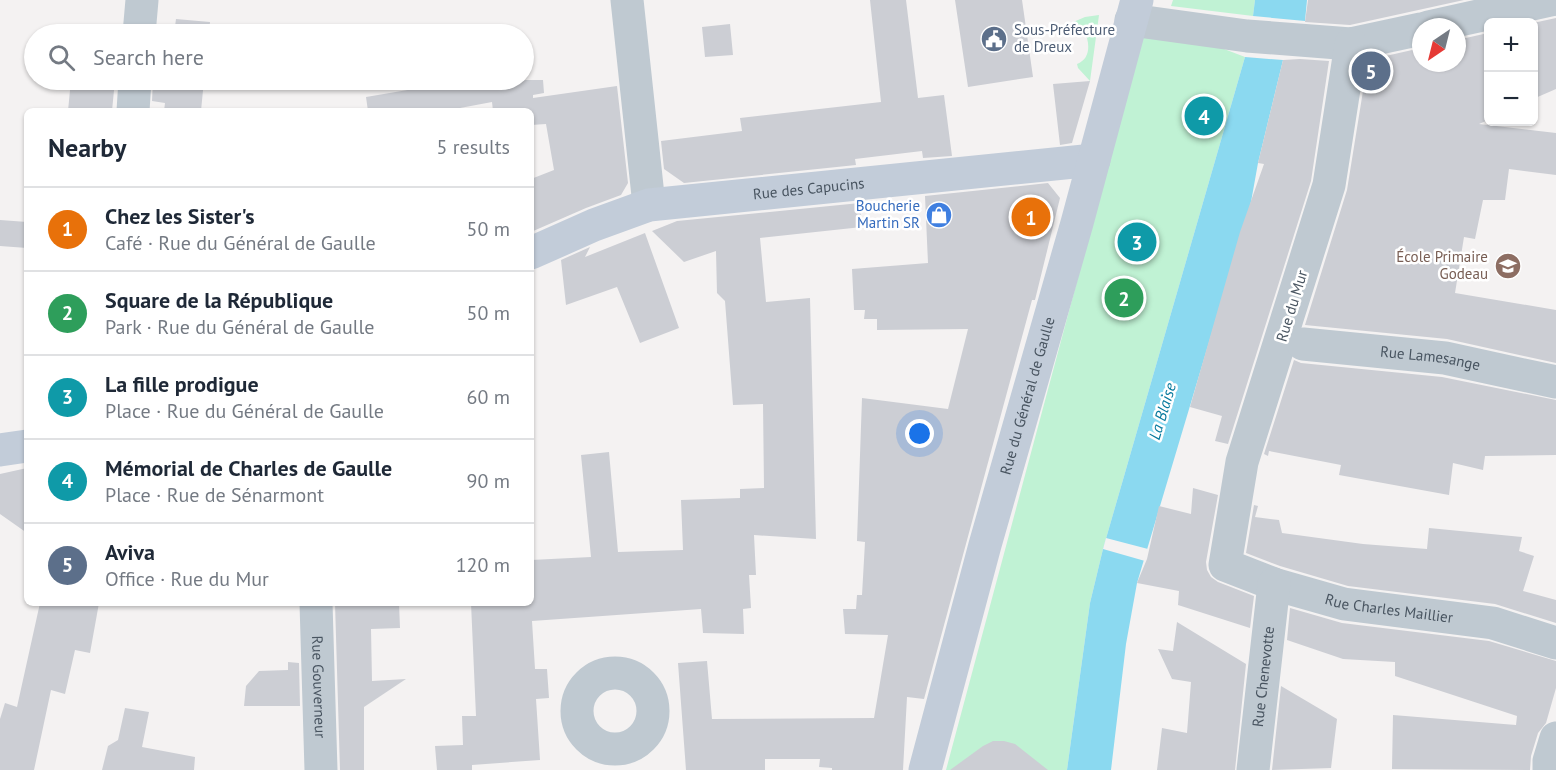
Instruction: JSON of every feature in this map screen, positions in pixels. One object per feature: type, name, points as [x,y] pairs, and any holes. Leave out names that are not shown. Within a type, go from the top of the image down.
[{"type":"street","points":[[140,24],[142,0]]},
{"type":"street","points":[[627,0],[649,205]]},
{"type":"street","points":[[1466,19],[1551,0]]},
{"type":"street","points":[[1134,10],[1247,36],[1303,42],[1351,44],[1412,31]]},
{"type":"street","name":"Rue du Général de Gaulle","points":[[925,770],[987,536],[1094,160],[1134,10]]},
{"type":"street","name":"Rue du Mur","points":[[1225,565],[1242,462],[1329,185],[1351,44]]},
{"type":"street","points":[[133,108],[134,90]]},
{"type":"street","name":"Rue des Capucins","points":[[534,252],[594,225],[649,205],[1094,160]]},
{"type":"street","name":"Rue Lamesange","points":[[1303,344],[1445,358],[1556,382]]},
{"type":"street","points":[[0,450],[24,446]]},
{"type":"street","name":"Rue Charles Maillier","points":[[1225,565],[1274,584],[1344,604],[1493,623],[1556,643]]},
{"type":"street","name":"Rue Chenevotte","points":[[1253,770],[1274,584]]},
{"type":"street","name":"Rue Gouverneur","points":[[316,606],[321,770]]},
{"type":"street","points":[[1549,770],[1549,761],[1556,738]]},
{"type":"green space","points":[[1173,0],[1255,0],[1253,16],[1171,6]]},
{"type":"green space","points":[[1099,15],[1090,81],[1077,64],[1084,60],[1087,54],[1087,38],[1071,23],[1085,17]]},
{"type":"green space","points":[[1143,35],[1211,44],[1245,57],[1103,549],[1090,603],[1067,770],[946,770]]},
{"type":"water","points":[[1255,0],[1307,0],[1305,21],[1253,16]]},
{"type":"water","name":"La Blaise","points":[[1245,57],[1283,60],[1251,202],[1137,583],[1126,644],[1111,770],[1067,770],[1090,603],[1103,549]]},
{"type":"pier","points":[[1106,538],[1148,549],[1145,561],[1103,549]]},
{"type":"building","points":[[870,0],[906,0],[918,98],[944,95],[952,156],[923,158],[922,151],[855,159],[856,165],[684,183],[664,169],[661,141],[742,131],[740,118],[881,102]]},
{"type":"building","name":"Sous-Préfecture de Dreux","points":[[955,0],[1022,0],[1033,77],[968,87]]},
{"type":"building","points":[[1308,0],[1464,0],[1350,25],[1305,22]]},
{"type":"building","points":[[1556,18],[1556,89],[1538,97],[1538,72],[1538,22]]},
{"type":"building","points":[[176,19],[210,22],[210,24],[175,24]]},
{"type":"building","points":[[730,24],[733,55],[705,57],[702,27]]},
{"type":"building","points":[[1484,34],[1484,122],[1479,124],[1556,133],[1556,175],[1509,169],[1505,200],[1483,200],[1475,239],[1464,237],[1455,293],[1556,310],[1556,363],[1447,339],[1305,325],[1347,190],[1368,60],[1412,50],[1412,72],[1466,72],[1466,38]]},
{"type":"building","points":[[1283,60],[1329,61],[1311,181],[1228,444],[1215,441],[1222,416],[1190,407],[1240,232],[1264,164],[1258,163]]},
{"type":"building","points":[[534,80],[543,80],[544,93],[533,95],[533,98],[617,86],[628,183],[621,195],[534,231],[534,178],[554,170],[546,124],[534,125],[534,108],[493,108],[492,102],[460,108],[368,108],[366,97],[408,90],[534,90]]},
{"type":"building","points":[[1090,81],[1072,143],[1060,145],[1053,84]]},
{"type":"building","points":[[70,90],[114,90],[112,108],[68,108]]},
{"type":"building","points":[[153,90],[203,90],[201,108],[164,108],[165,103],[152,101]]},
{"type":"building","points":[[1048,183],[1060,198],[1035,300],[1032,300],[924,699],[907,697],[903,770],[832,770],[832,768],[819,767],[820,759],[765,759],[765,770],[686,770],[678,663],[707,661],[712,719],[874,718],[888,635],[845,634],[843,609],[856,609],[857,595],[862,595],[865,542],[857,541],[862,398],[948,409],[968,329],[877,330],[877,319],[864,319],[865,310],[854,310],[852,269],[928,263],[925,196]]},
{"type":"building","points":[[860,203],[862,227],[760,238],[766,302],[810,298],[816,539],[754,535],[756,575],[749,575],[751,608],[743,609],[744,634],[703,633],[701,609],[532,621],[535,669],[547,669],[549,698],[536,699],[540,760],[472,765],[472,770],[437,770],[435,746],[463,745],[462,716],[476,716],[471,606],[534,606],[534,560],[591,557],[581,455],[609,452],[618,552],[683,550],[681,500],[740,498],[740,489],[764,488],[763,404],[733,405],[725,301],[717,293],[716,251],[684,262],[652,231],[677,221]]},
{"type":"building","points":[[0,220],[24,222],[24,248],[0,246]]},
{"type":"building","points":[[645,233],[679,328],[640,343],[617,287],[566,305],[561,260],[590,247],[585,257]]},
{"type":"building","points":[[1294,360],[1301,363],[1442,377],[1556,400],[1556,455],[1485,456],[1483,470],[1453,463],[1449,495],[1339,475],[1341,465],[1269,451],[1268,456],[1264,454]]},
{"type":"building","points":[[24,469],[24,531],[0,514],[0,474]]},
{"type":"building","points":[[1193,488],[1218,495],[1206,562],[1207,570],[1218,582],[1254,596],[1250,628],[1178,605],[1179,591],[1137,583],[1147,559],[1159,506],[1191,514]]},
{"type":"building","points":[[1254,505],[1258,506],[1255,517],[1279,520],[1282,533],[1363,544],[1427,549],[1429,528],[1522,537],[1519,551],[1534,556],[1523,591],[1556,600],[1556,623],[1495,604],[1348,586],[1280,566],[1246,553]]},
{"type":"building","points":[[39,606],[98,606],[90,653],[75,650],[65,694],[51,690],[34,770],[0,770],[0,719],[5,703],[17,707]]},
{"type":"building","points":[[335,606],[399,606],[400,628],[371,629],[372,681],[406,679],[364,707],[364,770],[340,770]]},
{"type":"building","points":[[1290,608],[1342,623],[1489,641],[1556,661],[1556,688],[1546,723],[1538,733],[1531,756],[1530,770],[1392,769],[1393,715],[1516,725],[1517,716],[1395,676],[1395,662],[1343,659],[1287,640]]},
{"type":"building","points":[[1177,622],[1246,664],[1235,770],[1157,770],[1162,728],[1187,733],[1191,682],[1172,679],[1158,649],[1173,651]]},
{"type":"building","points":[[288,662],[299,663],[300,706],[244,706],[246,686],[259,671],[288,670]]},
{"type":"building","points":[[1281,686],[1337,719],[1331,768],[1272,770]]},
{"type":"building","points":[[125,708],[149,712],[142,747],[195,757],[194,770],[102,770],[108,746],[118,740]]},
{"type":"building","points":[[993,741],[1015,744],[1048,770],[950,770]]},
{"type":"place","name":"Sous-Préfecture de Dreux","points":[[994,39]]},
{"type":"place","name":"Aviva","points":[[1371,71]]},
{"type":"place","name":"Mémorial de Charles de Gaulle","points":[[1204,116]]},
{"type":"place","name":"Boucherie Martin SR","points":[[939,215]]},
{"type":"place","name":"Chez les Sister's","points":[[1031,217]]},
{"type":"place","name":"La fille prodigue","points":[[1137,242]]},
{"type":"place","name":"École Primaire Godeau","points":[[1508,266]]},
{"type":"place","name":"Square de la République","points":[[1124,298]]}]
